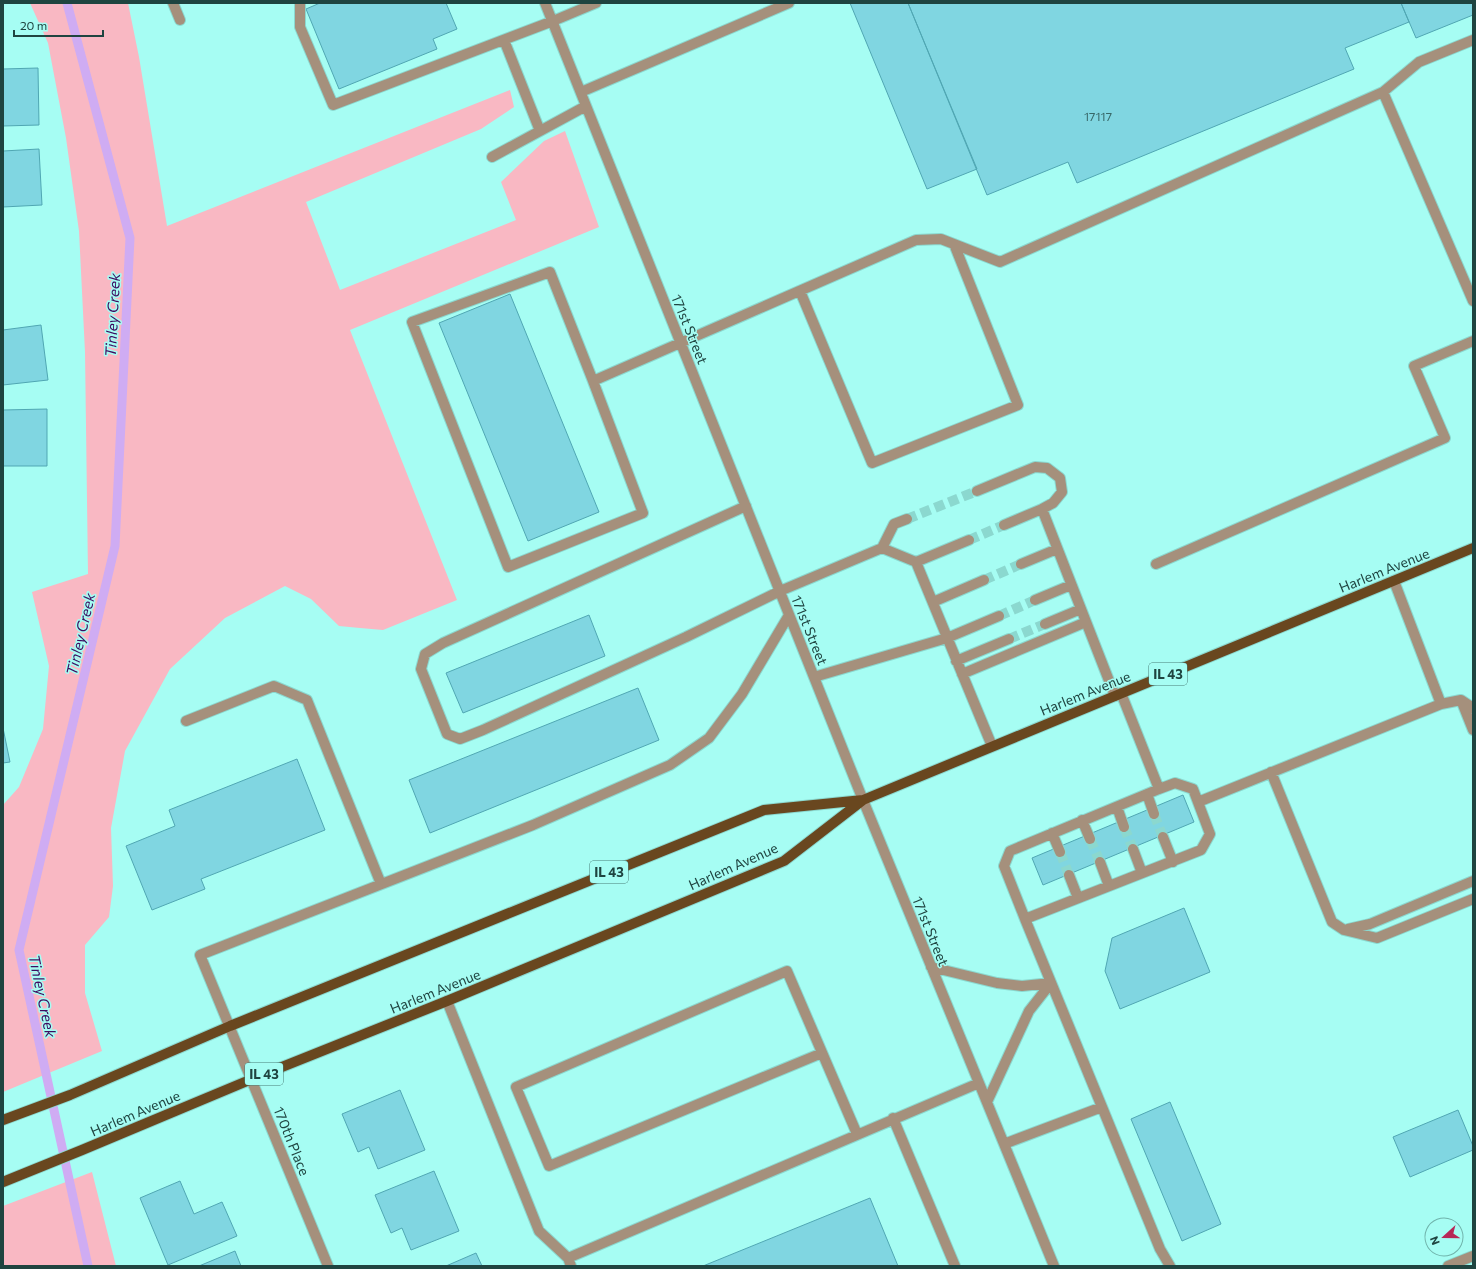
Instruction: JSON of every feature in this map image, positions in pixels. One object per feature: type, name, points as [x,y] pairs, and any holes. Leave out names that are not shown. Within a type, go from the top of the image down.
[{"type":"main road","name":"Harlem Avenue","points":[[3,1182],[252,1079],[447,1001],[784,861],[863,800],[1473,548]]},
{"type":"main road","name":"Harlem Avenue","points":[[3,1120],[70,1095],[230,1026],[764,810],[863,800]]},
{"type":"street","points":[[173,3],[180,20]]},
{"type":"street","points":[[300,3],[300,27],[333,105],[553,21],[596,3]]},
{"type":"street","name":"171st Street","points":[[545,3],[863,800],[1054,1266]]},
{"type":"street","points":[[581,92],[789,3]]},
{"type":"street","points":[[504,40],[540,131]]},
{"type":"street","points":[[593,381],[916,240],[941,240],[1000,262],[1383,92],[1419,62],[1473,40]]},
{"type":"street","points":[[1383,92],[1473,301]]},
{"type":"street","points":[[492,157],[586,106]]},
{"type":"street","points":[[800,291],[872,463],[1018,405],[954,244]]},
{"type":"street","points":[[550,272],[593,381],[643,513],[508,567],[412,322],[550,272]]},
{"type":"street","points":[[1156,564],[1445,438],[1414,366],[1473,341]]},
{"type":"street","points":[[977,490],[1034,467],[1047,468],[1060,478],[1062,492],[1053,503],[1004,525]]},
{"type":"street","points":[[746,506],[443,643],[425,654],[421,669],[447,734],[460,739],[483,730],[686,637],[780,591],[882,548],[894,524],[907,519]]},
{"type":"street","points":[[1042,509],[1086,622],[1159,789]]},
{"type":"street","points":[[916,562],[969,540]]},
{"type":"street","points":[[882,548],[916,562],[992,746]]},
{"type":"street","points":[[1021,564],[1057,549]]},
{"type":"street","points":[[933,602],[984,580]]},
{"type":"street","points":[[1394,581],[1441,704]]},
{"type":"street","points":[[1035,600],[1071,585]]},
{"type":"street","points":[[1045,624],[1081,609]]},
{"type":"street","points":[[186,721],[274,686],[307,700],[380,884],[533,825],[670,765],[708,738],[742,694],[789,615]]},
{"type":"street","points":[[814,677],[947,638],[999,616]]},
{"type":"street","points":[[962,674],[1086,622]]},
{"type":"street","points":[[956,661],[1009,639]]},
{"type":"street","points":[[1461,700],[1473,730]]},
{"type":"street","points":[[1198,802],[1441,704],[1461,700],[1473,708]]},
{"type":"street","points":[[1271,772],[1332,922],[1344,930],[1377,938],[1473,899]]},
{"type":"street","points":[[1025,919],[1201,850],[1210,834],[1193,789],[1175,783],[1082,820],[1010,851],[1004,866],[1025,919],[1051,983],[1160,1248],[1170,1266]]},
{"type":"street","points":[[1147,794],[1154,814]]},
{"type":"street","points":[[1117,807],[1124,827]]},
{"type":"street","points":[[1082,820],[1090,839]]},
{"type":"street","points":[[1052,833],[1060,852]]},
{"type":"street","points":[[1163,837],[1173,862]]},
{"type":"street","points":[[1133,849],[1142,873]]},
{"type":"street","points":[[1100,862],[1109,886]]},
{"type":"street","points":[[1069,875],[1078,898]]},
{"type":"street","points":[[1344,930],[1370,924],[1473,881]]},
{"type":"street","name":"170th Place","points":[[328,1266],[200,955],[380,884]]},
{"type":"street","points":[[931,967],[1003,984],[1022,986],[1051,983]]},
{"type":"street","points":[[822,1053],[549,1166],[516,1087],[787,971],[857,1134]]},
{"type":"street","points":[[987,1102],[1030,1011],[1051,983]]},
{"type":"street","points":[[447,1001],[539,1231],[569,1262],[893,1118],[979,1083]]},
{"type":"street","points":[[1004,1144],[1102,1107]]},
{"type":"street","points":[[893,1118],[955,1266]]},
{"type":"street","points":[[1448,1266],[1473,1256]]},
{"type":"shaded area","points":[[30,3],[128,3],[139,57],[167,226],[510,90],[514,107],[481,129],[306,202],[340,290],[516,220],[501,182],[544,141],[565,131],[599,227],[350,330],[457,600],[383,630],[339,626],[311,599],[285,586],[225,618],[170,669],[125,751],[111,828],[113,886],[109,917],[85,945],[85,993],[102,1051],[3,1092],[3,805],[19,787],[43,729],[49,666],[32,592],[88,574],[85,352],[79,231],[66,138],[48,43]]},
{"type":"shaded area","points":[[92,1172],[116,1266],[3,1266],[3,1206]]},
{"type":"building","points":[[320,3],[446,3],[457,29],[433,39],[437,49],[339,89],[306,9]]},
{"type":"building","points":[[850,3],[908,3],[977,169],[927,189]]},
{"type":"building","points":[[908,3],[1401,3],[1409,22],[1345,48],[1354,69],[1077,183],[1068,162],[987,195]]},
{"type":"building","points":[[1401,3],[1473,3],[1473,15],[1416,38]]},
{"type":"building","points":[[38,68],[39,125],[3,126],[3,69]]},
{"type":"building","points":[[39,149],[42,205],[3,207],[3,151]]},
{"type":"building","points":[[510,294],[599,512],[528,541],[439,323]]},
{"type":"building","points":[[41,325],[48,380],[3,385],[3,330]]},
{"type":"building","points":[[47,409],[47,466],[3,466],[3,410]]},
{"type":"building","points":[[589,615],[605,656],[463,713],[446,673]]},
{"type":"building","points":[[638,688],[659,740],[430,833],[409,780]]},
{"type":"building","points":[[3,728],[10,762],[3,763]]},
{"type":"building","points":[[297,759],[325,830],[201,879],[205,889],[152,910],[126,846],[175,826],[169,810]]},
{"type":"building","points":[[1183,795],[1194,822],[1043,885],[1032,858]]},
{"type":"building","points":[[1184,908],[1210,972],[1120,1009],[1105,971],[1112,938]]},
{"type":"building","points":[[400,1090],[425,1150],[378,1169],[369,1147],[358,1152],[342,1114]]},
{"type":"building","points":[[1170,1102],[1221,1224],[1182,1241],[1131,1119]]},
{"type":"building","points":[[1458,1110],[1473,1146],[1473,1150],[1410,1177],[1393,1137]]},
{"type":"building","points":[[434,1171],[459,1231],[411,1250],[402,1228],[391,1233],[375,1195]]},
{"type":"building","points":[[180,1181],[194,1214],[222,1202],[237,1236],[168,1265],[140,1198]]},
{"type":"building","points":[[870,1198],[898,1266],[703,1266]]},
{"type":"building","points":[[235,1251],[241,1266],[199,1266]]},
{"type":"building","points":[[476,1253],[482,1266],[446,1266]]},
{"type":"waterway","name":"Tinley Creek","points":[[67,3],[130,238],[115,546],[19,950],[88,1266]]},
{"type":"tunnel","points":[[907,519],[977,491]]},
{"type":"tunnel","points":[[969,540],[1004,525]]},
{"type":"tunnel","points":[[984,580],[1021,564]]},
{"type":"tunnel","points":[[999,616],[1035,600]]},
{"type":"tunnel","points":[[1009,639],[1045,624]]},
{"type":"tunnel","points":[[1154,814],[1163,837]]},
{"type":"tunnel","points":[[1124,827],[1133,849]]},
{"type":"tunnel","points":[[1090,839],[1100,862]]},
{"type":"tunnel","points":[[1060,852],[1069,875]]}]
